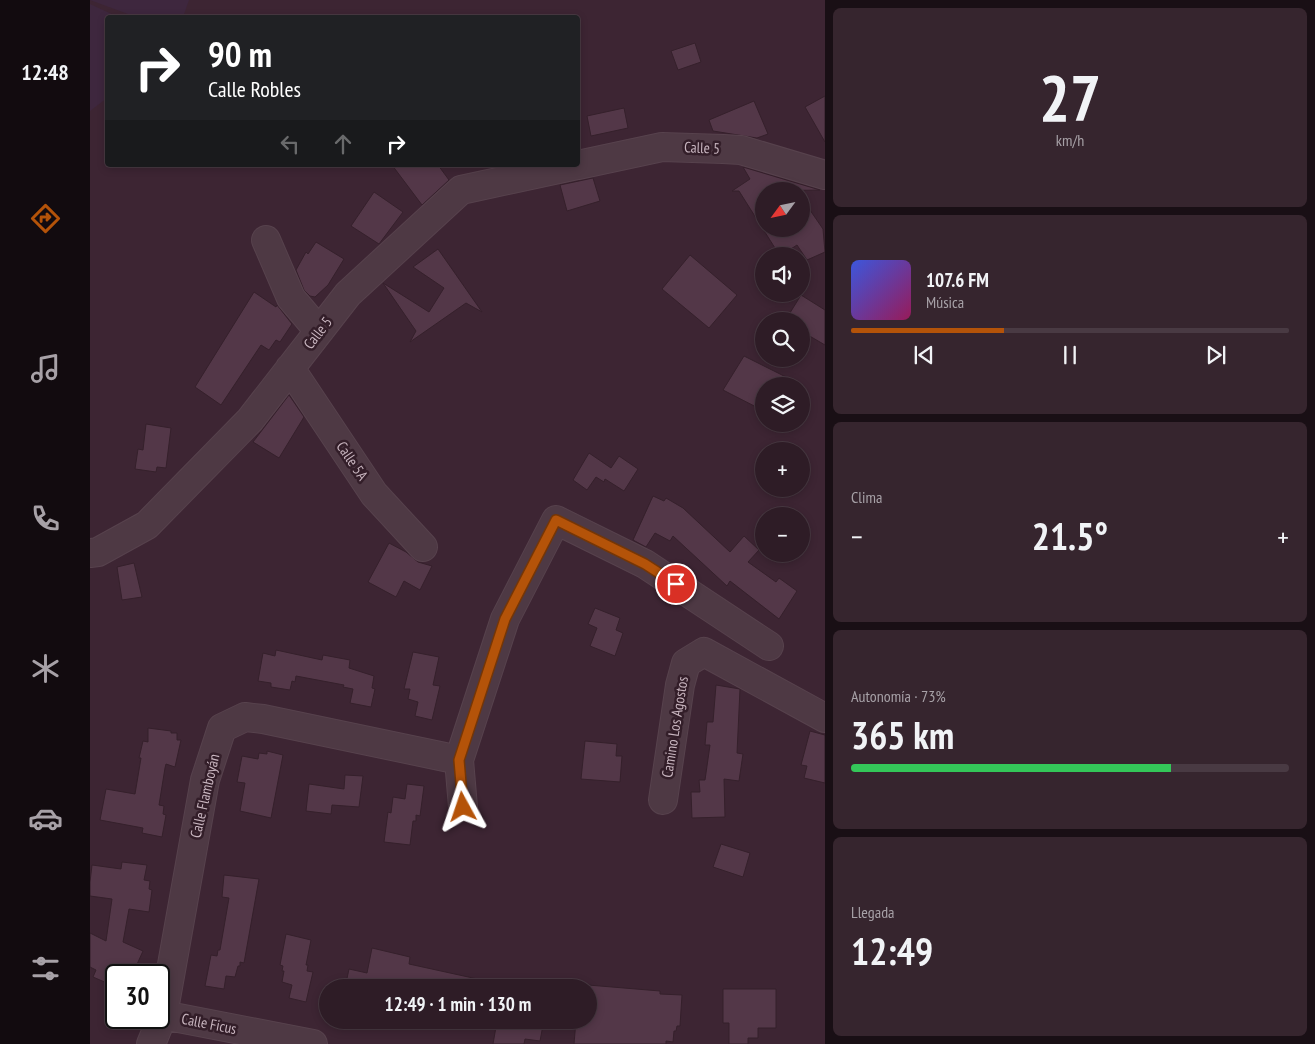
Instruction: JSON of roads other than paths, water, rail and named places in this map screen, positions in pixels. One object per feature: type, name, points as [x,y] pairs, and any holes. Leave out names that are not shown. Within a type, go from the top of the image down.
[{"type":"street","name":"Calle 5","points":[[580,164],[662,147],[741,150],[825,175]]},
{"type":"street","name":"Calle 5","points":[[90,553],[98,552],[147,525],[250,420],[348,294],[460,190],[568,167]]},
{"type":"street","points":[[266,240],[291,298],[319,331]]},
{"type":"street","name":"Calle 5A","points":[[290,368],[374,494],[423,547]]},
{"type":"street","points":[[463,807],[459,760],[505,619],[556,520],[645,564],[769,646]]},
{"type":"street","name":"Camino Los Agostos","points":[[663,800],[684,670],[686,663],[704,652],[825,718]]},
{"type":"street","name":"Calle Flamboyán","points":[[170,976],[205,780],[222,728],[245,717],[262,719],[459,760]]},
{"type":"street","name":"Calle Ficus","points":[[170,1016],[313,1044]]},
{"type":"street","name":"Calle Flamboyán","points":[[150,1044],[157,1029]]}]
